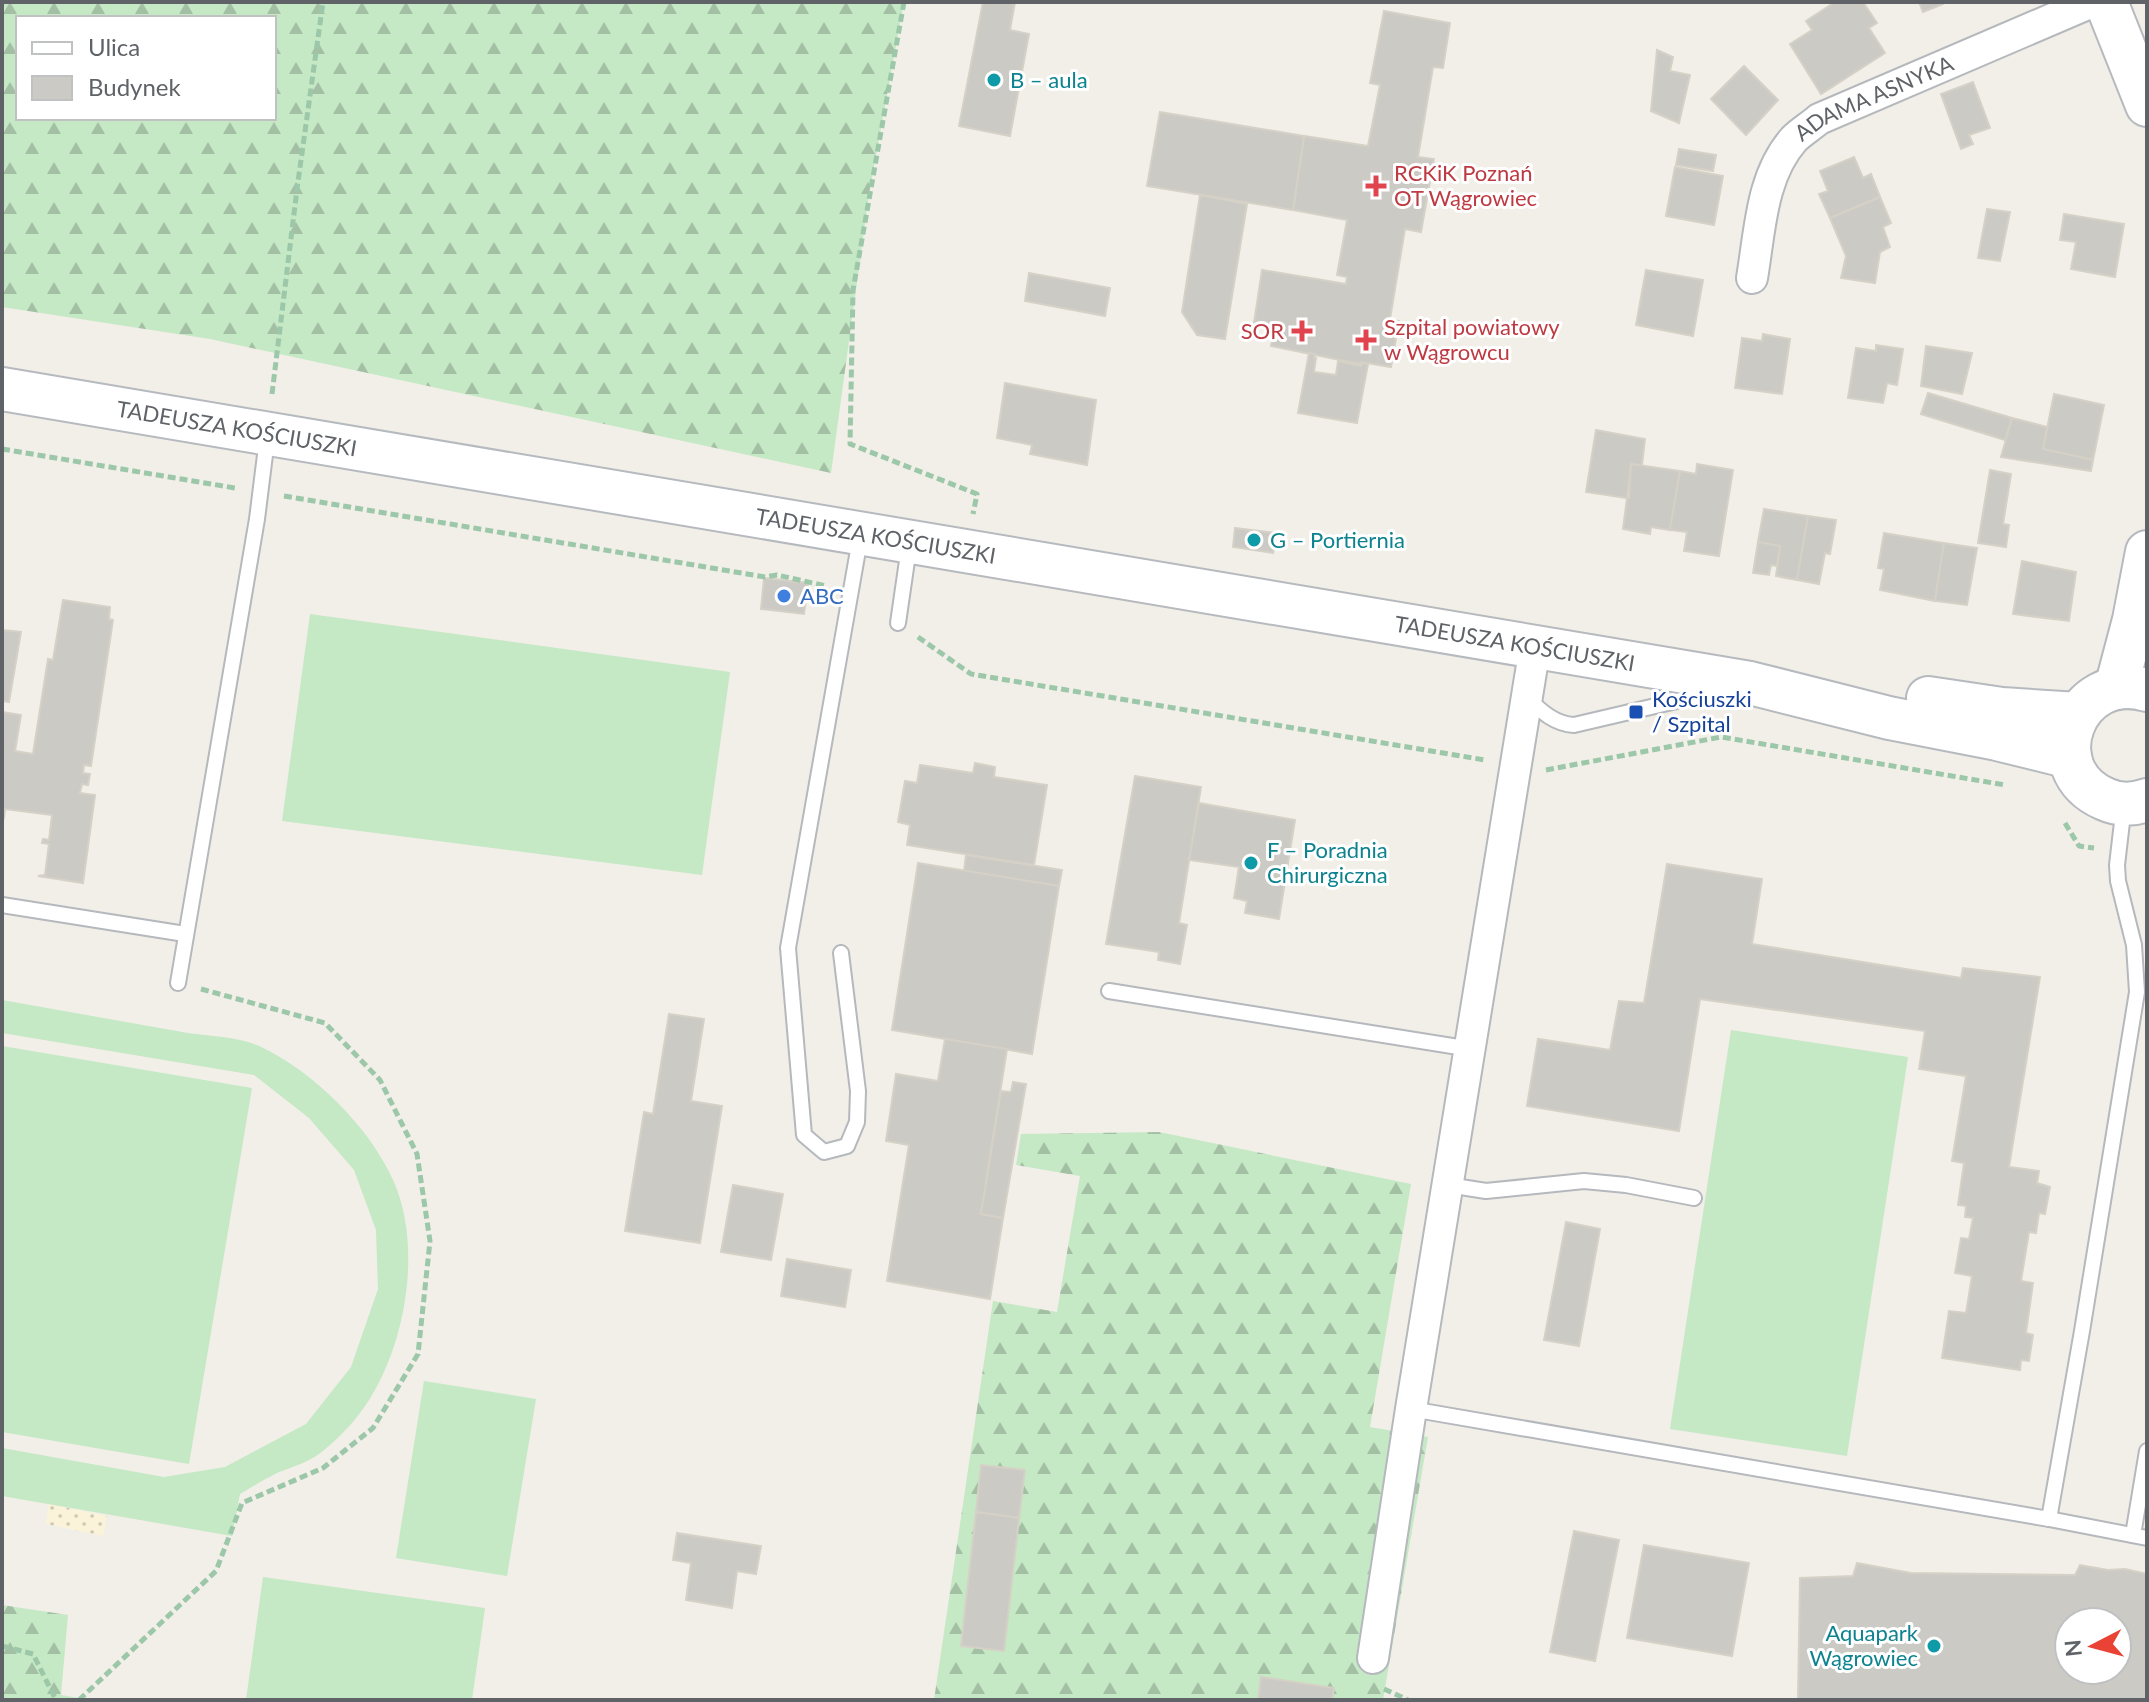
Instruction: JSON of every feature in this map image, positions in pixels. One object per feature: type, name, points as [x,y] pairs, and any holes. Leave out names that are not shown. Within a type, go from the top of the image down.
[{"type":"main road","points":[[2106,2],[2134,39],[2147,105]]},
{"type":"main road","name":"TADEUSZA KOŚCIUSZKI","points":[[2,389],[1750,683],[1889,718],[2070,757]]},
{"type":"main road","points":[[2136,802],[2095,795],[2075,771],[2069,742],[2078,714],[2101,693],[2132,689],[2134,620],[2147,552]]},
{"type":"main road","name":"TADEUSZA KOŚCIUSZKI","points":[[1750,683],[1896,694],[2002,709],[2078,714]]},
{"type":"street","name":"ADAMA ASNYKA","points":[[1752,278],[1766,192],[1777,163],[1796,138],[1819,119],[2092,2]]},
{"type":"street","points":[[1374,1672],[1411,1409],[1535,647]]},
{"type":"lane","points":[[178,983],[267,434]]},
{"type":"lane","points":[[841,953],[858,1091],[857,1122],[847,1146],[824,1152],[804,1135],[788,948],[861,534]]},
{"type":"lane","points":[[898,623],[910,542]]},
{"type":"lane","points":[[1528,698],[1552,719],[1564,725],[1574,725],[1750,683]]},
{"type":"lane","points":[[2049,1519],[2140,1014],[2134,945],[2118,881],[2119,851],[2136,802]]},
{"type":"lane","points":[[2,905],[185,934]]},
{"type":"lane","points":[[1109,991],[1471,1049]]},
{"type":"lane","points":[[1448,1185],[1486,1191],[1584,1181],[1626,1185],[1694,1198]]},
{"type":"lane","points":[[1411,1409],[2140,1537],[2147,1451]]},
{"type":"path","points":[[267,434],[323,2]]},
{"type":"path","points":[[904,2],[853,290],[850,444],[977,494],[966,551]]},
{"type":"path","points":[[2,449],[765,577],[777,575],[851,593]]},
{"type":"path","points":[[898,623],[971,674],[1549,771],[1721,737],[2016,787]]},
{"type":"path","points":[[2063,819],[2079,846],[2119,851]]},
{"type":"path","points":[[79,1700],[216,1571],[242,1503],[323,1468],[373,1428],[418,1354],[430,1241],[417,1154],[380,1080],[325,1023],[178,983]]},
{"type":"path","points":[[2,1646],[33,1654],[56,1700]]},
{"type":"path","points":[[1374,1672],[1408,1700]]},
{"type":"green space","points":[[2,2],[904,2],[869,194],[831,473],[210,339],[2,307]]},
{"type":"green space","points":[[310,614],[730,672],[702,875],[282,821]]},
{"type":"green space","points":[[2,1000],[234,1039],[259,1046],[300,1070],[338,1103],[370,1141],[394,1182],[408,1242],[408,1275],[396,1340],[384,1371],[370,1399],[352,1423],[325,1449],[312,1459],[277,1473],[240,1494],[232,1536],[2,1496],[2,1448],[164,1477],[225,1467],[306,1424],[351,1367],[378,1289],[376,1230],[354,1170],[309,1118],[254,1075],[2,1033]]},
{"type":"green space","points":[[1731,1030],[1908,1057],[1847,1456],[1670,1429]]},
{"type":"green space","points":[[2,1046],[252,1088],[189,1464],[2,1432]]},
{"type":"green space","points":[[1159,1132],[1411,1184],[1370,1427],[1428,1437],[1383,1700],[934,1700],[993,1301],[1057,1312],[1080,1176],[1016,1165],[1021,1134]]},
{"type":"green space","points":[[424,1381],[536,1399],[507,1576],[396,1558]]},
{"type":"green space","points":[[263,1577],[485,1608],[472,1700],[246,1700]]},
{"type":"green space","points":[[2,1605],[68,1615],[61,1695],[90,1700],[2,1700]]},
{"type":"sand","points":[[49,1504],[107,1516],[103,1536],[46,1524]]},
{"type":"building","name":"B – aula","points":[[983,2],[1015,2],[1010,30],[1029,34],[1010,136],[959,126]]},
{"type":"building","points":[[1835,2],[1863,2],[1877,23],[1869,28],[1885,53],[1821,94],[1790,44],[1812,30],[1806,21]]},
{"type":"building","points":[[1919,2],[1943,2],[1943,4],[1923,12]]},
{"type":"building","points":[[1384,11],[1450,23],[1443,68],[1433,67],[1418,157],[1434,159],[1421,232],[1405,229],[1390,319],[1399,321],[1391,367],[1271,346],[1275,326],[1254,323],[1262,270],[1346,284],[1347,277],[1337,275],[1347,220],[1293,210],[1304,136],[1368,146],[1380,85],[1370,83]]},
{"type":"building","points":[[1657,50],[1673,57],[1670,71],[1690,75],[1679,123],[1651,111]]},
{"type":"building","points":[[1744,66],[1778,100],[1746,135],[1711,99]]},
{"type":"building","points":[[1973,82],[1990,128],[1969,135],[1973,144],[1961,149],[1941,94]]},
{"type":"building","points":[[1160,112],[1304,136],[1293,210],[1147,186]]},
{"type":"building","points":[[1679,149],[1716,155],[1713,171],[1676,165]]},
{"type":"building","points":[[1854,157],[1863,178],[1871,174],[1880,197],[1830,218],[1819,194],[1828,191],[1820,171]]},
{"type":"building","points":[[1675,167],[1723,176],[1714,225],[1666,216]]},
{"type":"building","points":[[1200,195],[1247,204],[1225,339],[1197,335],[1182,312]]},
{"type":"building","points":[[1880,197],[1891,223],[1883,227],[1890,247],[1880,252],[1875,283],[1841,278],[1846,256],[1830,218]]},
{"type":"building","points":[[1987,209],[2010,212],[2000,261],[1978,258]]},
{"type":"building","points":[[2064,214],[2124,224],[2115,277],[2071,269],[2076,242],[2060,240]]},
{"type":"building","points":[[1646,270],[1703,280],[1693,336],[1636,325]]},
{"type":"building","points":[[1029,273],[1110,288],[1105,316],[1025,301]]},
{"type":"building","points":[[1763,334],[1790,339],[1782,394],[1735,388],[1742,338],[1762,341]]},
{"type":"building","points":[[1876,345],[1903,349],[1897,385],[1887,383],[1883,403],[1848,398],[1856,348],[1876,351]]},
{"type":"building","points":[[1926,346],[1972,353],[1962,394],[1921,386]]},
{"type":"building","points":[[1309,353],[1315,354],[1314,372],[1336,375],[1338,361],[1361,366],[1362,363],[1368,364],[1357,423],[1298,413]]},
{"type":"building","points":[[1005,383],[1096,400],[1087,465],[1030,454],[1032,445],[997,438]]},
{"type":"building","points":[[1928,393],[2012,418],[2005,440],[1921,414]]},
{"type":"building","points":[[2054,394],[2104,405],[2093,460],[2043,449]]},
{"type":"building","points":[[2012,418],[2047,427],[2043,449],[2093,460],[2091,471],[2001,457]]},
{"type":"building","points":[[1596,430],[1645,439],[1642,465],[1631,464],[1627,498],[1586,492]]},
{"type":"building","points":[[1631,464],[1680,471],[1670,530],[1651,527],[1650,534],[1623,529]]},
{"type":"building","points":[[1697,464],[1733,470],[1719,556],[1684,551],[1687,532],[1670,530],[1680,471],[1696,474]]},
{"type":"building","points":[[1990,470],[2011,474],[2003,524],[2009,525],[2006,547],[1978,543]]},
{"type":"building","points":[[1764,509],[1808,516],[1797,580],[1776,576],[1780,546],[1758,542]]},
{"type":"building","points":[[1808,516],[1836,520],[1830,554],[1825,553],[1819,584],[1797,580]]},
{"type":"building","name":"G – Portiernia","points":[[1235,528],[1276,533],[1273,553],[1233,547]]},
{"type":"building","points":[[1884,533],[1944,543],[1935,601],[1880,590],[1884,569],[1878,568]]},
{"type":"building","points":[[1758,542],[1780,546],[1777,566],[1771,565],[1769,575],[1753,573]]},
{"type":"building","points":[[1944,543],[1977,548],[1967,605],[1935,601]]},
{"type":"building","points":[[2022,561],[2076,572],[2069,621],[2013,614]]},
{"type":"building","name":"ABC","points":[[764,578],[808,583],[804,614],[761,609]]},
{"type":"building","points":[[63,600],[110,607],[109,619],[113,620],[91,766],[84,765],[83,773],[90,774],[88,785],[82,784],[80,793],[95,795],[83,883],[38,876],[45,875],[49,844],[42,843],[43,839],[49,840],[52,815],[5,809],[2,817],[2,712],[21,715],[15,751],[33,754],[48,659],[53,660]]},
{"type":"building","points":[[2,630],[21,632],[9,702],[2,701]]},
{"type":"building","points":[[975,763],[995,767],[994,777],[1047,785],[1034,865],[907,845],[910,825],[898,822],[905,781],[917,783],[920,765],[973,773]]},
{"type":"building","points":[[1135,776],[1201,787],[1179,923],[1187,925],[1180,964],[1158,960],[1159,952],[1106,944]]},
{"type":"building","name":"F – Poradnia Chirurgiczna","points":[[1199,803],[1295,820],[1279,919],[1245,913],[1247,901],[1234,898],[1239,867],[1189,860]]},
{"type":"building","points":[[966,855],[1062,870],[1059,886],[964,871]]},
{"type":"building","points":[[918,863],[1059,886],[1032,1054],[892,1030]]},
{"type":"building","points":[[1667,864],[1762,879],[1752,944],[1961,978],[1963,968],[2040,977],[2009,1167],[2039,1171],[2037,1183],[2050,1187],[2045,1214],[2039,1213],[2036,1233],[2029,1232],[2021,1281],[2033,1283],[2026,1333],[2033,1335],[2029,1361],[2021,1360],[2020,1370],[1942,1358],[1949,1311],[1966,1313],[1972,1276],[1955,1273],[1961,1238],[1969,1239],[1973,1218],[1965,1217],[1966,1206],[1958,1205],[1964,1163],[1952,1161],[1966,1076],[1919,1069],[1925,1031],[1700,999],[1679,1131],[1527,1106],[1538,1039],[1610,1050],[1619,1001],[1644,1003]]},
{"type":"building","points":[[669,1014],[704,1019],[691,1101],[722,1106],[700,1243],[625,1231],[644,1112],[653,1114]]},
{"type":"building","points":[[945,1039],[1007,1049],[981,1214],[1003,1218],[990,1299],[887,1281],[909,1145],[886,1141],[896,1074],[938,1081]]},
{"type":"building","points":[[1013,1082],[1026,1084],[1003,1218],[981,1214],[1001,1091],[1011,1092]]},
{"type":"building","points":[[733,1185],[783,1194],[771,1260],[721,1252]]},
{"type":"building","points":[[1566,1222],[1600,1229],[1579,1346],[1544,1340]]},
{"type":"building","points":[[787,1259],[851,1270],[845,1307],[781,1296]]},
{"type":"building","points":[[981,1465],[1025,1470],[1019,1518],[976,1512]]},
{"type":"building","points":[[976,1512],[1019,1518],[1004,1651],[961,1646]]},
{"type":"building","points":[[1574,1531],[1619,1540],[1595,1661],[1550,1652]]},
{"type":"building","points":[[677,1533],[761,1546],[756,1574],[737,1571],[732,1608],[686,1600],[691,1563],[673,1560]]},
{"type":"building","points":[[1644,1545],[1749,1563],[1732,1656],[1627,1638]]},
{"type":"building","name":"Aquapark Wągrowiec","points":[[1857,1563],[1911,1573],[2075,1575],[2080,1565],[2147,1574],[2147,1700],[1798,1700],[1800,1578],[1853,1576]]},
{"type":"building","points":[[1261,1677],[1334,1688],[1332,1700],[1258,1700]]},
{"type":"place","name":"B – aula","points":[[994,80]]},
{"type":"place","name":"RCKiK Poznań OT Wągrowiec","points":[[1376,186]]},
{"type":"place","name":"SOR","points":[[1302,331]]},
{"type":"place","name":"Szpital powiatowy w Wągrowcu","points":[[1366,340]]},
{"type":"place","name":"G – Portiernia","points":[[1254,540]]},
{"type":"place","name":"ABC","points":[[784,596]]},
{"type":"place","name":"Kościuszki / Szpital","points":[[1636,712]]},
{"type":"place","name":"F – Poradnia Chirurgiczna","points":[[1251,863]]},
{"type":"place","name":"Aquapark Wągrowiec","points":[[1934,1646]]}]
